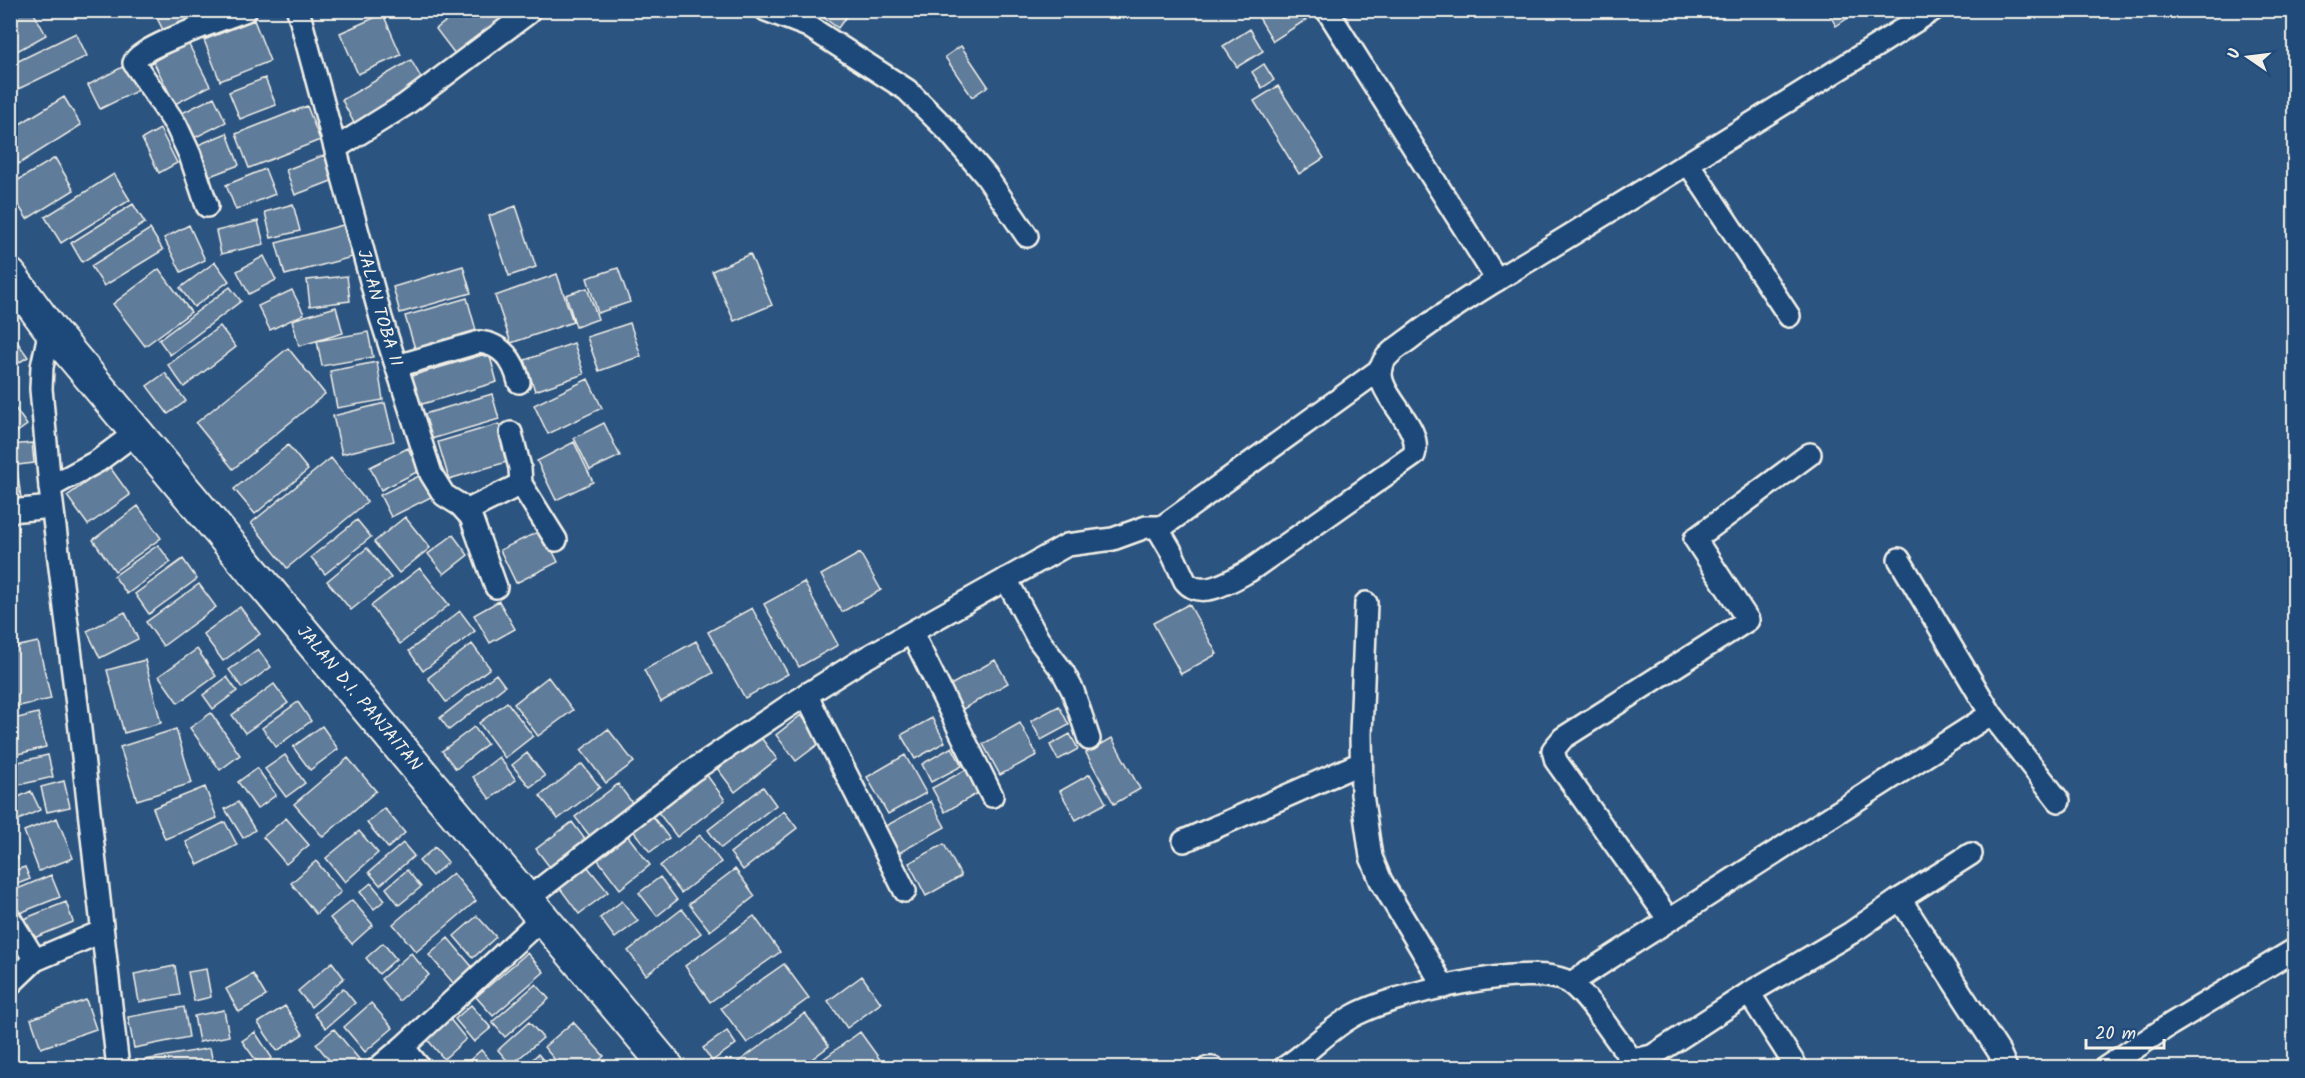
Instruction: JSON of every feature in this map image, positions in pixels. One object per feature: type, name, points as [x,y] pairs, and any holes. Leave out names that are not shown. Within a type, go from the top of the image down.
[{"type":"main road","name":"JALAN D.I. PANJAITAN","points":[[10,275],[50,329],[668,1068]]},
{"type":"street","points":[[207,206],[190,155],[176,125],[134,63],[138,55],[166,41],[246,10]]},
{"type":"street","name":"JALAN TOBA II","points":[[298,10],[381,318],[431,474],[444,495],[471,517],[496,587]]},
{"type":"street","points":[[766,10],[808,26],[907,90],[948,130],[986,176],[1027,236]]},
{"type":"street","points":[[1327,10],[1497,280]]},
{"type":"street","points":[[1159,529],[1188,585],[1200,590],[1225,584],[1291,543],[1412,458],[1416,450],[1415,436],[1383,382],[1382,368],[1385,359],[1400,346],[1497,280],[1934,10]]},
{"type":"street","points":[[336,148],[405,105],[528,13]]},
{"type":"street","points":[[1688,163],[1789,316]]},
{"type":"street","points":[[50,329],[45,348],[41,389],[51,497],[118,1068]]},
{"type":"street","points":[[397,366],[479,342],[492,343],[504,352],[516,369],[519,382]]},
{"type":"street","points":[[378,1068],[403,1047],[534,909],[692,771],[806,694],[862,660],[1067,545],[1124,537],[1146,527],[1159,529],[1382,368]]},
{"type":"street","points":[[10,511],[51,497],[137,432]]},
{"type":"street","points":[[511,433],[519,461],[520,484],[556,540]]},
{"type":"street","points":[[1669,920],[1556,761],[1553,750],[1563,738],[1748,620],[1695,539],[1810,454]]},
{"type":"street","points":[[466,511],[520,484]]},
{"type":"street","points":[[1899,559],[1991,714],[2059,801]]},
{"type":"street","points":[[1006,579],[1038,639],[1063,672],[1073,691],[1089,739]]},
{"type":"street","points":[[1366,603],[1361,763],[1362,794],[1371,857],[1381,881],[1444,987]]},
{"type":"street","points":[[912,633],[992,796]]},
{"type":"street","points":[[806,694],[905,891]]},
{"type":"street","points":[[1571,983],[1991,714]]},
{"type":"street","points":[[1184,841],[1361,763]]},
{"type":"street","points":[[1284,1068],[1352,1017],[1376,1004],[1444,987],[1524,975],[1557,977],[1571,983],[1630,1057],[1639,1059],[1652,1056],[1749,993],[1851,933],[1971,854]]},
{"type":"street","points":[[1900,899],[1999,1052],[2006,1068]]},
{"type":"street","points":[[10,919],[35,960]]},
{"type":"street","points":[[10,984],[35,960],[101,932]]},
{"type":"street","points":[[2105,1068],[2171,1024],[2295,950]]},
{"type":"street","points":[[1749,993],[1797,1068]]},
{"type":"street","points":[[403,1047],[420,1068]]},
{"type":"building","points":[[23,10],[32,10],[46,35],[10,55],[10,18]]},
{"type":"building","points":[[153,10],[192,10],[195,16],[164,32]]},
{"type":"building","points":[[460,10],[510,10],[513,14],[458,58],[436,29]]},
{"type":"building","points":[[813,10],[851,10],[838,28]]},
{"type":"building","points":[[1313,10],[1315,14],[1273,41],[1255,11]]},
{"type":"building","points":[[1827,10],[1860,10],[1836,26]]},
{"type":"building","points":[[383,14],[401,55],[358,74],[340,33]]},
{"type":"building","points":[[254,20],[270,61],[220,81],[204,40]]},
{"type":"building","points":[[1250,29],[1263,51],[1237,67],[1223,46]]},
{"type":"building","points":[[76,33],[87,56],[10,93],[10,65]]},
{"type":"building","points":[[186,39],[210,86],[175,104],[151,57]]},
{"type":"building","points":[[961,46],[988,86],[972,97],[945,57]]},
{"type":"building","points":[[411,60],[424,83],[354,123],[342,100]]},
{"type":"building","points":[[132,62],[145,87],[100,109],[88,85]]},
{"type":"building","points":[[1264,64],[1274,80],[1262,88],[1252,72]]},
{"type":"building","points":[[265,78],[276,105],[240,119],[229,92]]},
{"type":"building","points":[[1278,86],[1324,158],[1299,174],[1254,101]]},
{"type":"building","points":[[64,97],[81,125],[19,164],[10,150],[10,130]]},
{"type":"building","points":[[214,97],[226,122],[192,139],[180,114]]},
{"type":"building","points":[[307,106],[320,140],[249,168],[236,134]]},
{"type":"building","points":[[160,129],[177,163],[159,173],[142,139]]},
{"type":"building","points":[[227,133],[239,165],[210,176],[198,145]]},
{"type":"building","points":[[324,155],[334,180],[295,195],[286,170]]},
{"type":"building","points":[[55,158],[74,190],[27,219],[10,192],[10,185]]},
{"type":"building","points":[[265,169],[275,194],[236,210],[226,185]]},
{"type":"building","points":[[114,174],[130,200],[61,243],[45,217]]},
{"type":"building","points":[[133,204],[145,223],[82,262],[71,243]]},
{"type":"building","points":[[293,204],[300,231],[271,238],[265,212]]},
{"type":"building","points":[[516,206],[536,267],[509,276],[489,216]]},
{"type":"building","points":[[258,221],[264,244],[221,254],[216,231]]},
{"type":"building","points":[[189,225],[205,260],[181,272],[164,238]]},
{"type":"building","points":[[343,225],[352,257],[285,275],[276,243]]},
{"type":"building","points":[[150,229],[163,250],[104,286],[91,266]]},
{"type":"building","points":[[750,254],[772,305],[734,321],[712,271]]},
{"type":"building","points":[[264,256],[276,280],[249,294],[237,271]]},
{"type":"building","points":[[215,262],[229,281],[194,307],[180,288]]},
{"type":"building","points":[[463,266],[471,293],[400,313],[393,287]]},
{"type":"building","points":[[618,268],[630,302],[598,313],[587,278]]},
{"type":"building","points":[[159,269],[191,312],[145,346],[113,304]]},
{"type":"building","points":[[557,274],[573,322],[511,343],[495,296]]},
{"type":"building","points":[[347,276],[350,301],[310,306],[307,280]]},
{"type":"building","points":[[230,287],[241,301],[170,355],[159,340]]},
{"type":"building","points":[[587,288],[598,319],[576,327],[566,295]]},
{"type":"building","points":[[292,290],[304,314],[270,330],[258,306]]},
{"type":"building","points":[[467,298],[477,334],[416,352],[405,316]]},
{"type":"building","points":[[336,307],[343,333],[299,346],[292,320]]},
{"type":"building","points":[[630,323],[641,356],[599,371],[587,337]]},
{"type":"building","points":[[220,326],[236,347],[184,387],[168,365]]},
{"type":"building","points":[[10,332],[28,357],[10,368]]},
{"type":"building","points":[[368,332],[373,357],[322,366],[317,341]]},
{"type":"building","points":[[574,343],[584,374],[535,391],[525,360]]},
{"type":"building","points":[[288,348],[325,394],[233,469],[196,423]]},
{"type":"building","points":[[489,353],[497,382],[419,405],[411,376]]},
{"type":"building","points":[[377,362],[383,400],[337,408],[330,371]]},
{"type":"building","points":[[165,373],[186,401],[168,414],[147,386]]},
{"type":"building","points":[[588,379],[602,408],[548,434],[534,405]]},
{"type":"building","points":[[492,394],[499,419],[428,440],[421,415]]},
{"type":"building","points":[[10,401],[27,425],[10,437]]},
{"type":"building","points":[[385,403],[394,441],[342,454],[333,416]]},
{"type":"building","points":[[604,423],[620,456],[590,470],[574,438]]},
{"type":"building","points":[[499,424],[510,461],[449,479],[438,442]]},
{"type":"building","points":[[574,442],[593,482],[556,500],[537,461]]},
{"type":"building","points":[[32,443],[34,463],[10,466],[10,445]]},
{"type":"building","points":[[288,445],[308,470],[255,514],[234,489]]},
{"type":"building","points":[[408,448],[419,471],[381,490],[370,467]]},
{"type":"building","points":[[331,458],[367,502],[287,568],[251,523]]},
{"type":"building","points":[[109,466],[130,495],[88,525],[67,496]]},
{"type":"building","points":[[17,468],[21,498],[10,499],[10,469]]},
{"type":"building","points":[[421,475],[431,497],[391,517],[380,495]]},
{"type":"building","points":[[138,506],[161,538],[115,571],[93,540]]},
{"type":"building","points":[[405,517],[430,548],[399,573],[374,542]]},
{"type":"building","points":[[357,520],[371,537],[325,574],[311,557]]},
{"type":"building","points":[[542,530],[558,562],[516,583],[500,550]]},
{"type":"building","points":[[453,535],[468,555],[444,574],[428,554]]},
{"type":"building","points":[[158,545],[171,562],[127,594],[114,576]]},
{"type":"building","points":[[367,548],[391,578],[351,610],[327,581]]},
{"type":"building","points":[[860,553],[881,590],[842,612],[821,575]]},
{"type":"building","points":[[183,559],[197,579],[149,614],[135,594]]},
{"type":"building","points":[[420,568],[449,605],[400,644],[371,606]]},
{"type":"building","points":[[804,582],[838,645],[799,667],[764,604]]},
{"type":"building","points":[[199,584],[216,607],[163,646],[146,622]]},
{"type":"building","points":[[499,601],[515,629],[490,643],[474,615]]},
{"type":"building","points":[[1189,604],[1217,654],[1181,674],[1153,623]]},
{"type":"building","points":[[240,607],[260,634],[223,661],[203,634]]},
{"type":"building","points":[[752,608],[788,674],[745,698],[708,632]]},
{"type":"building","points":[[460,611],[475,631],[423,671],[409,651]]},
{"type":"building","points":[[125,612],[138,639],[100,658],[87,631]]},
{"type":"building","points":[[696,641],[713,673],[661,702],[644,670]]},
{"type":"building","points":[[38,642],[51,699],[10,708],[10,648]]},
{"type":"building","points":[[472,644],[490,668],[446,702],[428,678]]},
{"type":"building","points":[[197,649],[216,676],[178,703],[159,676]]},
{"type":"building","points":[[258,649],[271,667],[242,688],[229,670]]},
{"type":"building","points":[[145,660],[161,723],[124,733],[107,670]]},
{"type":"building","points":[[995,660],[1008,683],[958,712],[945,688]]},
{"type":"building","points":[[496,674],[505,686],[449,730],[440,718]]},
{"type":"building","points":[[227,677],[237,691],[213,709],[203,695]]},
{"type":"building","points":[[548,677],[573,710],[538,736],[514,704]]},
{"type":"building","points":[[274,684],[288,703],[245,733],[232,715]]},
{"type":"building","points":[[298,702],[311,721],[276,747],[262,728]]},
{"type":"building","points":[[507,702],[533,736],[505,758],[479,723]]},
{"type":"building","points":[[1059,706],[1069,725],[1041,740],[1031,721]]},
{"type":"building","points":[[38,713],[46,747],[10,756],[10,720]]},
{"type":"building","points":[[211,713],[240,755],[220,770],[190,728]]},
{"type":"building","points":[[801,715],[821,742],[796,761],[776,735]]},
{"type":"building","points":[[932,718],[945,742],[915,759],[901,735]]},
{"type":"building","points":[[1020,723],[1037,755],[1000,775],[983,744]]},
{"type":"building","points":[[322,726],[338,749],[310,770],[293,747]]},
{"type":"building","points":[[474,727],[487,744],[456,769],[442,751]]},
{"type":"building","points":[[176,729],[192,783],[137,800],[120,747]]},
{"type":"building","points":[[608,729],[634,762],[606,783],[581,750]]},
{"type":"building","points":[[1070,734],[1078,749],[1058,760],[1050,745]]},
{"type":"building","points":[[759,735],[777,759],[735,792],[717,768]]},
{"type":"building","points":[[1112,738],[1140,789],[1114,804],[1086,753]]},
{"type":"building","points":[[952,747],[962,766],[931,782],[922,764]]},
{"type":"building","points":[[527,753],[545,776],[530,787],[512,765]]},
{"type":"building","points":[[48,755],[53,777],[10,787],[10,764]]},
{"type":"building","points":[[285,755],[305,783],[286,797],[265,769]]},
{"type":"building","points":[[905,755],[926,793],[888,814],[867,777]]},
{"type":"building","points":[[499,757],[516,780],[490,799],[473,777]]},
{"type":"building","points":[[348,758],[376,791],[323,837],[294,804]]},
{"type":"building","points":[[582,764],[600,787],[558,819],[540,796]]},
{"type":"building","points":[[257,768],[276,795],[257,809],[238,782]]},
{"type":"building","points":[[967,769],[980,792],[945,812],[932,788]]},
{"type":"building","points":[[703,770],[725,800],[677,837],[654,807]]},
{"type":"building","points":[[1090,774],[1106,803],[1076,820],[1060,791]]},
{"type":"building","points":[[64,781],[70,807],[47,812],[41,787]]},
{"type":"building","points":[[618,784],[636,808],[593,840],[575,817]]},
{"type":"building","points":[[205,787],[217,818],[165,839],[153,808]]},
{"type":"building","points":[[763,787],[776,805],[721,848],[708,830]]},
{"type":"building","points":[[31,791],[40,810],[10,824],[10,801]]},
{"type":"building","points":[[931,801],[945,827],[899,853],[884,827]]},
{"type":"building","points":[[238,802],[255,830],[243,838],[225,809]]},
{"type":"building","points":[[384,808],[405,833],[388,848],[367,823]]},
{"type":"building","points":[[784,811],[797,828],[743,870],[730,853]]},
{"type":"building","points":[[650,813],[669,838],[650,852],[631,828]]},
{"type":"building","points":[[57,818],[73,858],[39,871],[24,831]]},
{"type":"building","points":[[286,818],[309,845],[286,864],[263,837]]},
{"type":"building","points":[[225,822],[237,845],[198,865],[186,842]]},
{"type":"building","points":[[572,822],[591,847],[555,874],[536,849]]},
{"type":"building","points":[[359,831],[378,853],[345,882],[326,858]]},
{"type":"building","points":[[700,835],[721,862],[681,893],[660,866]]},
{"type":"building","points":[[628,836],[650,865],[620,889],[598,860]]},
{"type":"building","points":[[403,843],[414,856],[380,885],[369,872]]},
{"type":"building","points":[[944,844],[961,876],[926,896],[909,863]]},
{"type":"building","points":[[10,847],[18,859],[10,863]]},
{"type":"building","points":[[435,847],[448,862],[432,876],[419,861]]},
{"type":"building","points":[[316,861],[341,892],[316,914],[291,883]]},
{"type":"building","points":[[587,866],[608,892],[579,914],[559,887]]},
{"type":"building","points":[[25,867],[30,879],[10,887],[10,872]]},
{"type":"building","points":[[735,869],[755,896],[710,931],[689,904]]},
{"type":"building","points":[[407,870],[421,887],[399,905],[386,888]]},
{"type":"building","points":[[453,873],[476,901],[416,952],[393,924]]},
{"type":"building","points":[[51,875],[60,897],[17,914],[10,898],[10,892]]},
{"type":"building","points":[[660,877],[677,900],[657,916],[639,893]]},
{"type":"building","points":[[371,883],[385,900],[374,909],[360,892]]},
{"type":"building","points":[[352,900],[373,925],[352,944],[330,918]]},
{"type":"building","points":[[622,901],[638,921],[615,938],[600,918]]},
{"type":"building","points":[[66,902],[73,922],[29,940],[21,920]]},
{"type":"building","points":[[682,909],[701,933],[646,975],[628,951]]},
{"type":"building","points":[[477,916],[496,937],[473,958],[454,936]]},
{"type":"building","points":[[754,916],[780,952],[710,1002],[685,966]]},
{"type":"building","points":[[448,938],[474,969],[455,985],[429,955]]},
{"type":"building","points":[[383,943],[396,959],[379,974],[366,958]]},
{"type":"building","points":[[411,953],[429,975],[399,1001],[381,979]]},
{"type":"building","points":[[527,953],[544,972],[493,1016],[476,997]]},
{"type":"building","points":[[332,962],[344,978],[311,1007],[298,991]]},
{"type":"building","points":[[784,964],[809,998],[747,1043],[721,1008]]},
{"type":"building","points":[[175,966],[180,995],[139,1002],[134,974]]},
{"type":"building","points":[[206,969],[211,997],[194,1001],[188,972]]},
{"type":"building","points":[[253,974],[266,996],[239,1012],[226,989]]},
{"type":"building","points":[[862,976],[881,1003],[847,1028],[828,1001]]},
{"type":"building","points":[[536,984],[549,999],[505,1037],[492,1022]]},
{"type":"building","points":[[343,988],[355,1003],[326,1028],[314,1014]]},
{"type":"building","points":[[86,1000],[96,1029],[41,1048],[31,1019]]},
{"type":"building","points":[[371,1003],[393,1028],[365,1052],[344,1027]]},
{"type":"building","points":[[471,1005],[491,1028],[474,1042],[455,1019]]},
{"type":"building","points":[[285,1006],[303,1034],[277,1051],[258,1023]]},
{"type":"building","points":[[184,1007],[189,1037],[134,1048],[128,1017]]},
{"type":"building","points":[[224,1010],[229,1036],[199,1042],[194,1016]]},
{"type":"building","points":[[805,1013],[829,1046],[800,1068],[730,1068]]},
{"type":"building","points":[[449,1018],[466,1039],[444,1059],[426,1038]]},
{"type":"building","points":[[529,1022],[543,1038],[511,1065],[498,1050]]},
{"type":"building","points":[[573,1022],[604,1056],[591,1068],[562,1068],[544,1047]]},
{"type":"building","points":[[334,1029],[363,1064],[359,1068],[336,1068],[316,1044]]},
{"type":"building","points":[[727,1031],[736,1044],[712,1061],[703,1048]]},
{"type":"building","points":[[255,1032],[272,1058],[260,1066],[242,1041]]},
{"type":"building","points":[[860,1032],[886,1068],[811,1068]]},
{"type":"building","points":[[210,1048],[214,1068],[145,1068],[144,1060]]},
{"type":"building","points":[[481,1050],[497,1068],[461,1068]]},
{"type":"building","points":[[538,1054],[550,1068],[523,1068]]},
{"type":"building","points":[[312,1059],[317,1068],[300,1068]]}]
